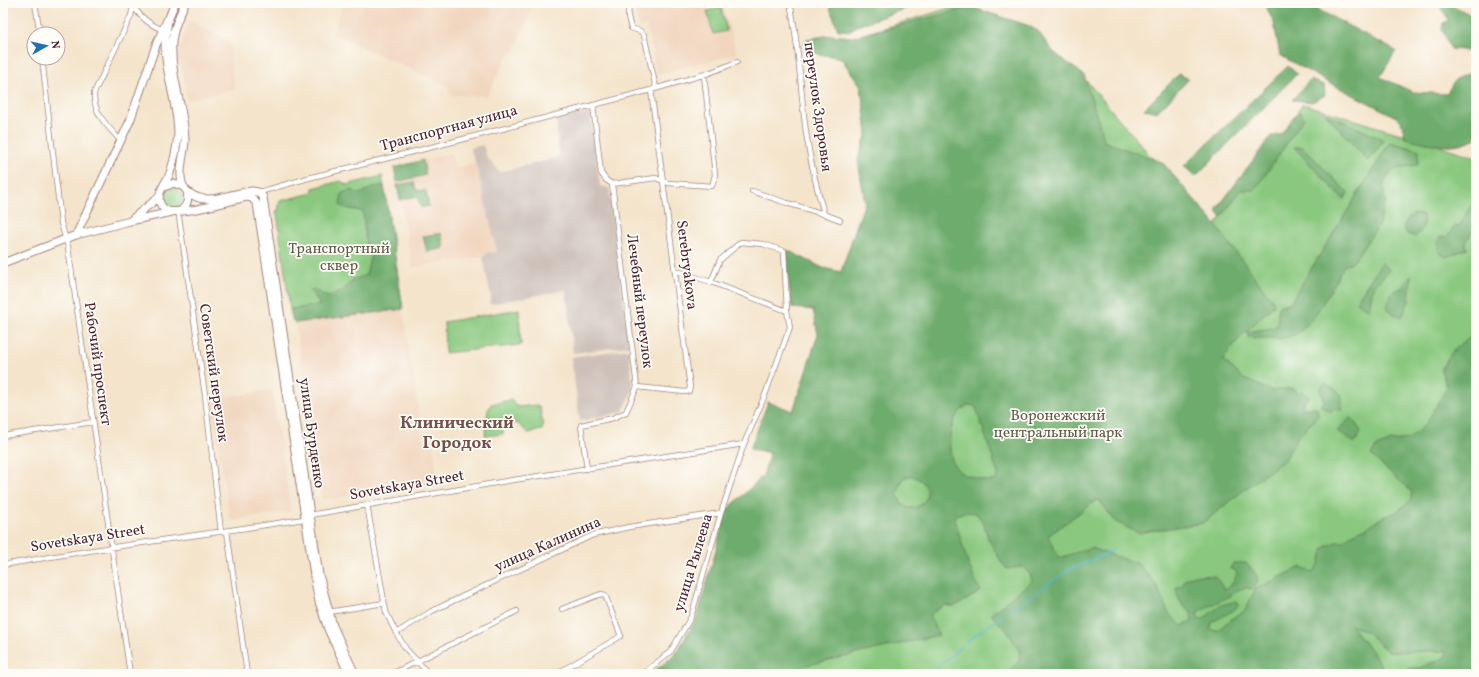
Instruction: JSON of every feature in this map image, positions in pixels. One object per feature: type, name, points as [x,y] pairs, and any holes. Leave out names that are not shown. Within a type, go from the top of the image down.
[{"type":"main road","points":[[130,221],[159,197],[170,172],[176,151],[178,135],[176,112],[168,66],[167,32],[170,15],[175,3]]},
{"type":"main road","points":[[76,235],[121,141],[167,32],[177,20],[185,3]]},
{"type":"main road","points":[[167,32],[172,42],[172,58],[183,121],[184,138],[181,168],[187,203],[182,210],[176,214]]},
{"type":"main road","points":[[164,187],[174,183],[185,189],[193,196],[207,199],[214,199],[248,191],[258,192]]},
{"type":"main road","name":"улица Бурденко","points":[[258,192],[263,197],[264,202],[307,517],[319,575],[333,626],[355,674]]},
{"type":"main road","points":[[159,197],[162,207],[176,214]]},
{"type":"main road","points":[[3,263],[76,235],[130,221],[176,214],[250,197]]},
{"type":"main road","name":"улица Бурденко","points":[[250,197],[255,201],[258,210],[320,602],[328,629],[349,674]]},
{"type":"street","points":[[35,3],[39,26]]},
{"type":"street","name":"Serebryakova","points":[[629,3],[628,17],[631,28],[640,31],[644,36],[653,89],[690,387],[689,391],[685,392],[637,387]]},
{"type":"street","name":"переулок Здоровья","points":[[790,3],[797,46],[807,139],[815,182],[824,214]]},
{"type":"street","points":[[133,4],[148,22],[156,28],[167,32]]},
{"type":"street","points":[[121,141],[96,110],[94,93],[131,16],[133,4]]},
{"type":"street","name":"Транспортная улица","points":[[250,197],[258,192],[312,177],[704,75],[737,62]]},
{"type":"street","name":"Рабочий проспект","points":[[43,66],[61,223],[66,238],[130,674]]},
{"type":"street","points":[[593,105],[601,173],[606,180],[612,184],[656,178],[668,183],[712,186],[716,176],[704,75]]},
{"type":"street","name":"Лечебный переулок","points":[[587,469],[581,425],[613,418],[626,412],[637,387],[612,184]]},
{"type":"street","points":[[752,191],[840,220]]},
{"type":"street","name":"Советский переулок","points":[[176,214],[247,674]]},
{"type":"street","name":"улица Рылеева","points":[[644,674],[671,651],[691,617],[721,513],[744,444],[765,395],[790,327],[787,311],[784,251],[763,244],[741,242],[720,260],[711,282]]},
{"type":"street","points":[[675,272],[680,272],[711,282],[787,311]]},
{"type":"street","points":[[3,436],[93,422]]},
{"type":"street","name":"Sovetskaya Street","points":[[3,565],[79,551],[112,548],[224,531],[507,480],[744,444]]},
{"type":"street","points":[[367,505],[386,612],[406,649],[429,674]]},
{"type":"street","name":"улица Калинина","points":[[396,633],[432,611],[452,601],[593,535],[629,527],[721,513]]},
{"type":"street","points":[[556,674],[621,636],[605,595],[601,594],[562,609]]},
{"type":"street","points":[[329,612],[384,603]]},
{"type":"street","points":[[392,674],[417,660],[517,611]]},
{"type":"shaded area","points":[[343,3],[535,3],[513,53],[506,58],[487,96],[450,95],[447,86],[333,34]]},
{"type":"shaded area","points":[[633,3],[705,3],[708,10],[723,5],[737,54],[657,74],[647,26],[639,27]]},
{"type":"shaded area","points":[[189,20],[231,42],[231,66],[235,89],[188,100],[178,56]]},
{"type":"shaded area","points":[[590,112],[600,186],[609,188],[629,346],[573,353],[566,290],[490,304],[491,297],[483,257],[487,253],[497,252],[476,164],[470,148],[483,145],[487,158],[500,172],[559,157],[556,119]]},
{"type":"shaded area","points":[[451,153],[455,168],[476,163],[497,252],[487,253],[483,257],[412,267],[394,168]]},
{"type":"shaded area","points":[[403,309],[423,440],[432,439],[438,483],[381,491],[380,486],[363,489],[363,494],[322,500],[295,323]]},
{"type":"shaded area","points":[[629,349],[633,389],[623,412],[580,421],[571,357]]},
{"type":"shaded area","points":[[272,390],[291,512],[230,521],[211,399]]},
{"type":"green space","points":[[828,3],[922,3],[856,26],[850,31],[838,30]]},
{"type":"green space","points":[[1264,3],[1306,3],[1396,51],[1380,77],[1413,92],[1447,94],[1452,84],[1458,78],[1476,72],[1476,138],[1458,144],[1441,145],[1405,138],[1401,121],[1398,118],[1322,79],[1280,55],[1274,23]]},
{"type":"green space","points":[[1439,3],[1449,3],[1476,18],[1476,51],[1451,49],[1442,29],[1443,23],[1448,21]]},
{"type":"green space","name":"Воронежский центральный парк","points":[[963,6],[1025,27],[1084,78],[1213,229],[1303,104],[1476,157],[1476,674],[651,674],[675,655],[697,618],[727,510],[772,520],[841,272],[865,202],[858,160],[867,133],[861,86],[841,58],[840,41],[953,7]]},
{"type":"green space","name":"Воронежский центральный парк","points":[[971,7],[1027,25],[1038,31],[1054,53],[1084,75],[1105,142],[1162,162],[1211,219],[1275,304],[1241,337],[1223,360],[1244,379],[1273,391],[1293,388],[1296,393],[1304,392],[1309,397],[1302,404],[1304,409],[1316,407],[1319,416],[1296,440],[1285,460],[1249,486],[1203,523],[1138,533],[1116,522],[1098,499],[1048,536],[1059,558],[1091,548],[1137,563],[1156,584],[1167,610],[1182,626],[1192,620],[1191,612],[1179,599],[1176,588],[1183,585],[1184,580],[1194,575],[1215,576],[1224,589],[1230,587],[1237,574],[1234,569],[1230,569],[1233,563],[1247,563],[1255,573],[1258,583],[1252,589],[1244,588],[1238,590],[1231,596],[1197,613],[1199,620],[1205,618],[1220,605],[1237,601],[1239,604],[1234,610],[1212,622],[1210,630],[1218,630],[1234,617],[1245,611],[1255,589],[1301,567],[1313,572],[1319,564],[1324,548],[1336,542],[1344,542],[1350,535],[1368,527],[1384,516],[1395,513],[1410,501],[1412,492],[1371,455],[1376,447],[1392,441],[1409,439],[1426,424],[1447,387],[1441,370],[1449,356],[1456,348],[1469,339],[1476,322],[1476,674],[1406,674],[1409,668],[1419,668],[1444,658],[1446,651],[1388,652],[1367,632],[1350,625],[1373,653],[1386,674],[1013,674],[1010,670],[1019,661],[1020,651],[1007,631],[991,614],[1032,581],[1030,574],[1022,567],[1007,569],[988,538],[983,522],[976,513],[964,512],[954,516],[968,564],[981,591],[961,603],[952,607],[945,605],[929,615],[939,635],[803,666],[791,674],[651,674],[675,655],[697,618],[727,510],[763,476],[770,453],[750,449],[768,402],[793,411],[818,334],[813,310],[792,308],[787,269],[787,250],[823,268],[841,272],[865,202],[858,160],[867,133],[861,86],[841,58],[813,53],[806,48],[804,43],[806,39],[831,35],[853,37]],"holes":[[[968,405],[975,406],[977,411],[998,474],[997,479],[989,481],[964,474],[957,469],[952,459],[950,446],[952,426],[958,414]],[[912,476],[922,481],[926,488],[927,494],[925,500],[914,508],[908,507],[902,503],[897,495],[900,485],[905,477]]]},
{"type":"green space","points":[[721,8],[727,31],[713,34],[707,11]]},
{"type":"green space","points":[[1288,66],[1297,74],[1195,177],[1184,166]]},
{"type":"green space","points":[[1179,74],[1189,79],[1157,112],[1144,109]]},
{"type":"green space","points":[[1310,80],[1324,85],[1325,95],[1312,102],[1292,100]]},
{"type":"green space","points":[[1300,111],[1304,118],[1255,190],[1241,190],[1221,217],[1216,210],[1271,136],[1280,135]]},
{"type":"green space","points":[[1325,113],[1384,140],[1368,161]]},
{"type":"green space","points":[[1390,142],[1419,150],[1418,165],[1397,168],[1388,175],[1383,185],[1385,202],[1379,225],[1352,263],[1345,264],[1314,316],[1307,325],[1292,336],[1270,339],[1248,337],[1247,332],[1272,328],[1277,325],[1278,310],[1280,305],[1290,303]]},
{"type":"green space","points":[[1294,147],[1303,147],[1348,193],[1344,200]]},
{"type":"green space","points":[[423,160],[426,175],[397,182],[394,168]]},
{"type":"green space","name":"Транспортный сквер","points":[[382,176],[403,309],[295,323],[293,321],[290,309],[276,214],[280,201],[312,193],[313,188],[341,181],[346,185]]},
{"type":"green space","points":[[414,182],[416,190],[426,191],[429,206],[421,208],[417,196],[400,200],[397,185]]},
{"type":"green space","points":[[384,185],[403,309],[295,323],[293,321],[290,309],[320,305],[310,290],[314,289],[327,297],[342,292],[352,280],[366,275],[371,254],[366,247],[363,212],[340,205],[342,193],[351,190],[360,194],[373,187]]},
{"type":"green space","points":[[169,188],[177,188],[183,194],[183,202],[177,208],[169,208],[163,202],[163,194]]},
{"type":"green space","points":[[1476,200],[1476,226],[1466,242],[1467,249],[1446,257],[1439,253],[1437,242],[1440,237],[1447,237],[1454,227],[1460,225],[1468,210]]},
{"type":"green space","points":[[1414,214],[1423,215],[1424,219],[1422,228],[1415,237],[1407,234],[1403,227],[1407,220]]},
{"type":"green space","points":[[441,233],[444,248],[427,252],[423,236]]},
{"type":"green space","points":[[1381,263],[1390,270],[1373,287],[1369,310],[1356,302]]},
{"type":"green space","points":[[1411,276],[1409,301],[1402,317],[1391,313],[1387,307],[1392,292],[1402,288],[1406,280]]},
{"type":"green space","points":[[519,309],[521,345],[445,353],[444,322]]},
{"type":"green space","points":[[1325,383],[1340,393],[1342,399],[1341,410],[1328,411],[1320,405],[1325,400],[1319,389]]},
{"type":"green space","points":[[511,400],[518,407],[536,405],[540,407],[543,426],[542,430],[528,433],[517,423],[512,424],[510,428],[503,430],[503,434],[486,436],[488,410],[491,404]]},
{"type":"green space","points":[[1351,417],[1361,431],[1355,443],[1337,431]]},
{"type":"waterway","points":[[967,642],[1067,571],[1114,550]]},
{"type":"waterway","points":[[923,674],[933,671],[962,646]]},
{"type":"district","name":"Клинический Городок","points":[[457,433]]}]
